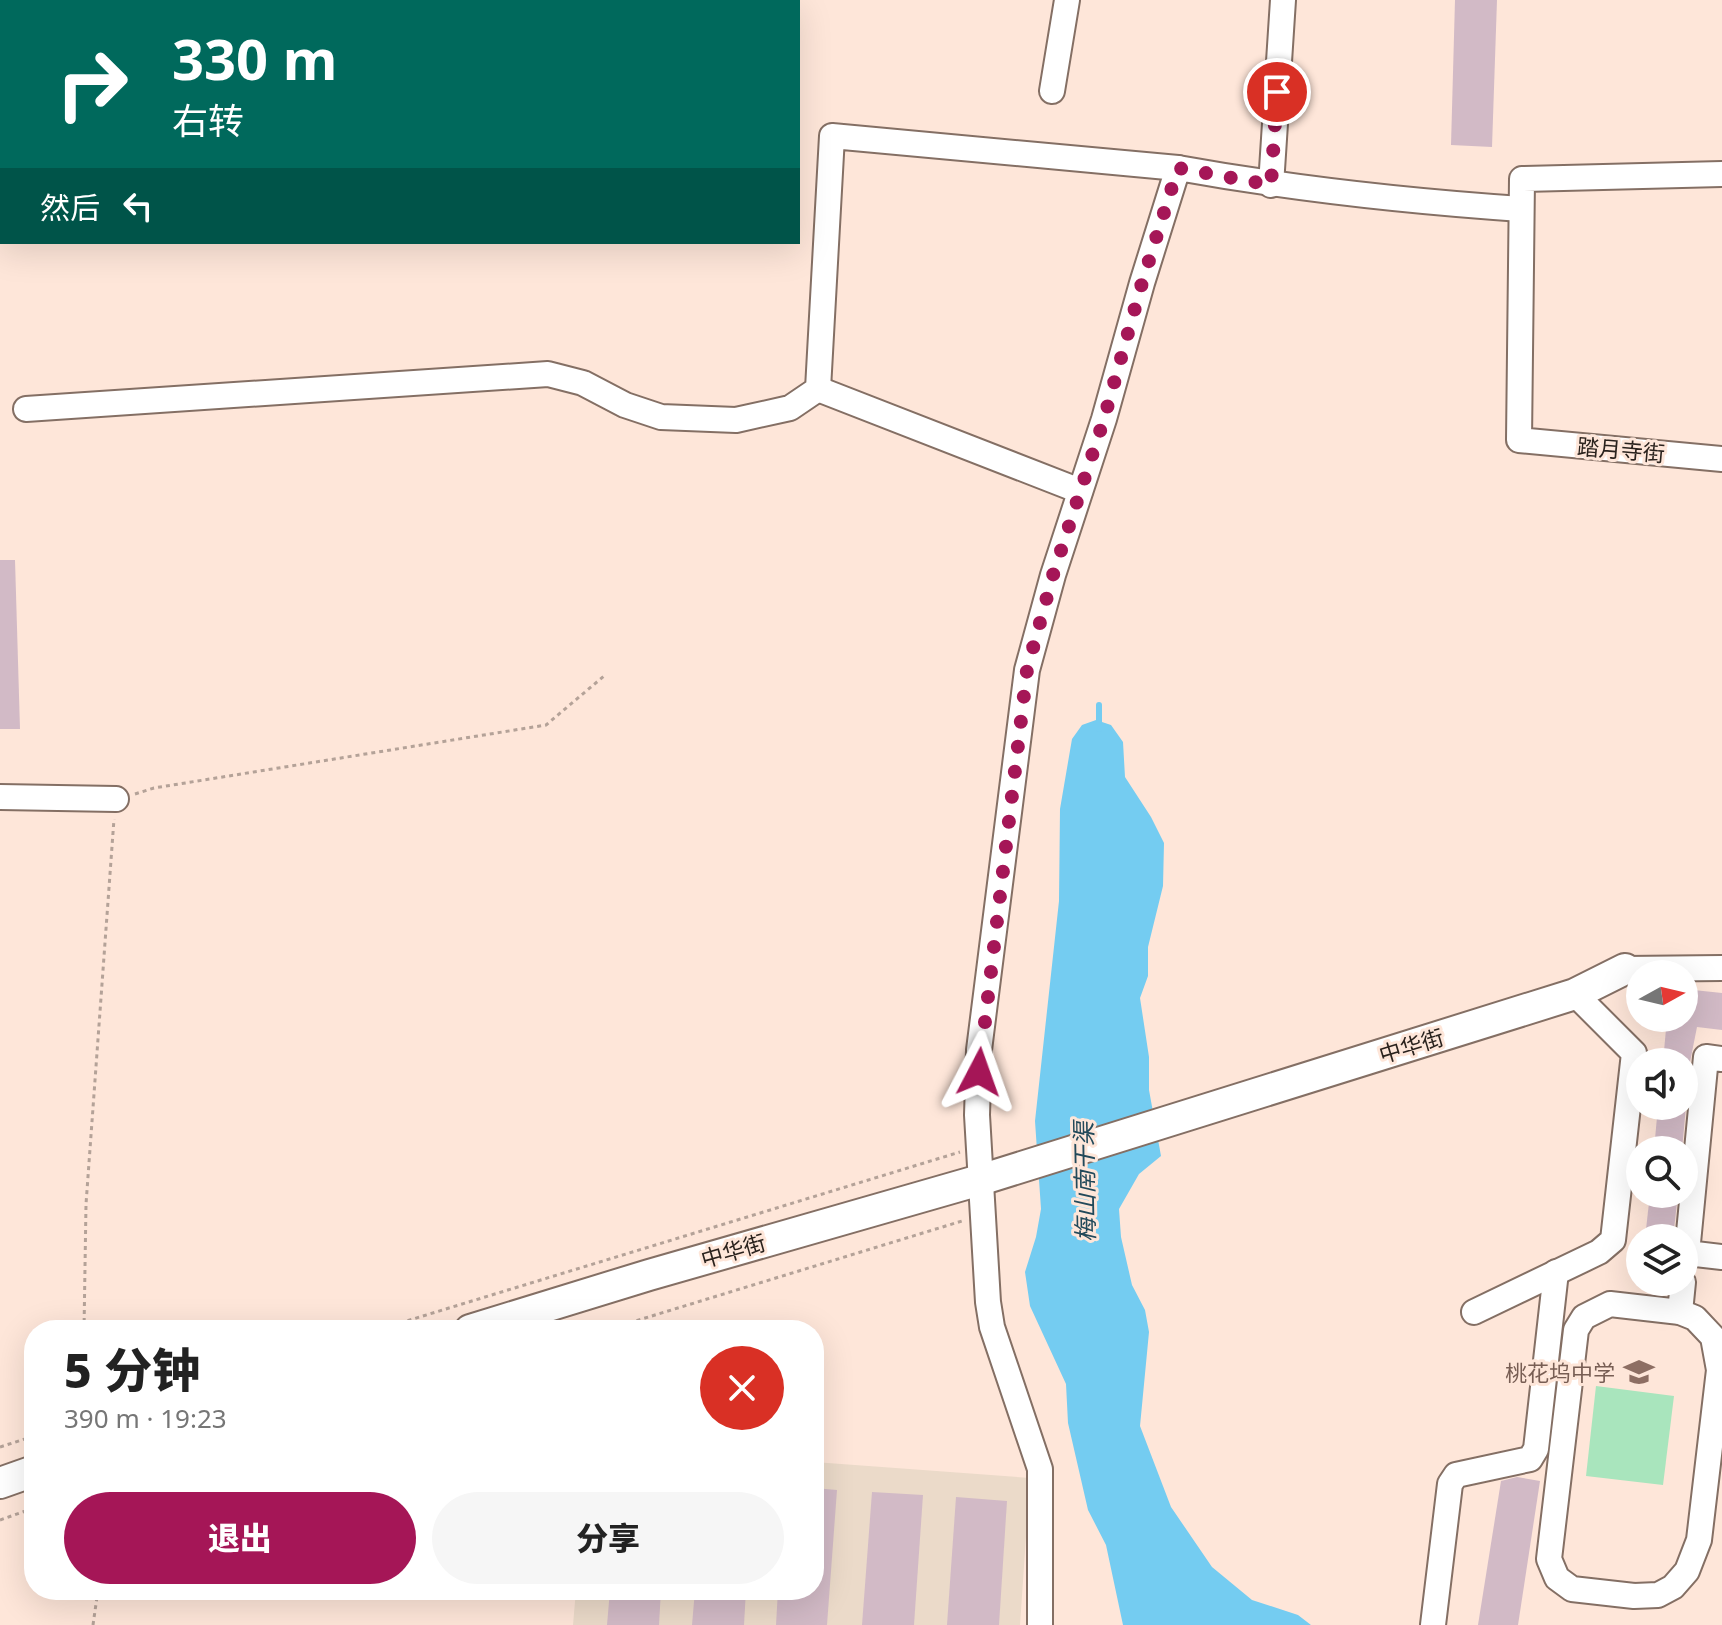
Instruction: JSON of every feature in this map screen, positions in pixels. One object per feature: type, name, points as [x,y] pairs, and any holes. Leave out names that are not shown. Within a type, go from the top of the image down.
[{"type":"main road","name":"中华街","points":[[503,1320],[989,1178],[1194,1111],[1575,994],[1625,969]]},
{"type":"main road","points":[[0,1483],[24,1475]]},
{"type":"street","points":[[1052,91],[1067,0]]},
{"type":"street","points":[[1271,185],[1283,0]]},
{"type":"street","points":[[818,389],[832,136],[1178,168],[1271,185],[1400,201],[1521,209],[1522,179],[1722,174]]},
{"type":"street","points":[[1040,1625],[1040,1469],[992,1327],[988,1302],[989,1178],[977,1115],[979,1050],[1027,670],[1053,575],[1178,168]]},
{"type":"street","name":"踏月寺街","points":[[1521,209],[1519,440],[1722,459]]},
{"type":"street","points":[[26,409],[548,374],[583,383],[625,405],[661,417],[736,420],[790,408],[818,389]]},
{"type":"street","points":[[818,389],[1080,491]]},
{"type":"street","points":[[0,797],[116,799]]},
{"type":"street","points":[[1625,969],[1722,968]]},
{"type":"street","points":[[1474,1312],[1599,1252],[1613,1240],[1634,1053],[1575,994]]},
{"type":"street","points":[[1690,1224],[1706,1057],[1722,1059]]},
{"type":"street","points":[[1698,1266],[1722,1257]]},
{"type":"street","points":[[1433,1625],[1450,1484],[1456,1475],[1530,1459],[1536,1449],[1556,1272]]},
{"type":"street","points":[[1680,1312],[1682,1296]]},
{"type":"street","points":[[1610,1304],[1680,1312],[1695,1318],[1713,1337],[1719,1370],[1699,1540],[1687,1571],[1673,1587],[1658,1595],[1634,1596],[1572,1589],[1557,1578],[1549,1559],[1576,1330],[1584,1317],[1610,1304]]},
{"type":"path","points":[[84,1320],[86,1204],[116,799],[154,788],[546,725],[604,676]]},
{"type":"path","points":[[0,1447],[24,1439]]},
{"type":"path","points":[[0,1520],[24,1512]]},
{"type":"path","points":[[93,1625],[97,1600]]},
{"type":"shaded area","points":[[824,1463],[1030,1478],[1020,1625],[573,1625],[575,1600],[824,1600]]},
{"type":"green space","points":[[1596,1386],[1674,1396],[1663,1485],[1586,1476]]},
{"type":"water","points":[[1096,720],[1111,725],[1123,742],[1125,777],[1164,843],[1163,886],[1148,947],[1148,976],[1140,998],[1149,1057],[1149,1090],[1161,1156],[1139,1174],[1119,1209],[1121,1237],[1132,1285],[1145,1310],[1149,1332],[1140,1426],[1171,1507],[1212,1567],[1252,1600],[1298,1615],[1311,1625],[1123,1625],[1106,1545],[1088,1510],[1068,1423],[1066,1384],[1030,1306],[1025,1272],[1041,1209],[1035,1121],[1059,901],[1060,809],[1072,739],[1082,725]]},
{"type":"building","points":[[1455,0],[1497,0],[1492,147],[1451,145]]},
{"type":"building","points":[[0,560],[15,560],[20,729],[0,729]]},
{"type":"building","points":[[1698,990],[1722,993],[1722,1030],[1698,1027]]},
{"type":"building","points":[[1666,1032],[1696,1032],[1693,1048],[1664,1048]]},
{"type":"building","points":[[1657,1120],[1685,1120],[1683,1136],[1655,1136]]},
{"type":"building","points":[[1648,1208],[1676,1208],[1675,1224],[1647,1224]]},
{"type":"building","points":[[1517,1477],[1540,1481],[1518,1625],[1478,1625],[1501,1481]]},
{"type":"building","points":[[824,1489],[837,1490],[827,1625],[776,1625],[777,1600],[824,1600]]},
{"type":"building","points":[[872,1492],[923,1495],[914,1625],[862,1625]]},
{"type":"building","points":[[956,1497],[1007,1501],[999,1625],[947,1625]]},
{"type":"building","points":[[609,1600],[660,1600],[659,1625],[607,1625]]},
{"type":"building","points":[[694,1600],[745,1600],[744,1625],[692,1625]]},
{"type":"waterway","name":"梅山南干渠","points":[[1099,705],[1099,729]]},
{"type":"place","name":"桃花坞中学","points":[[1639,1372]]},
{"type":"route","points":[[979,1072],[979,1050],[1027,670],[1053,575],[1104,419],[1178,168],[1271,185],[1277,92]]}]
